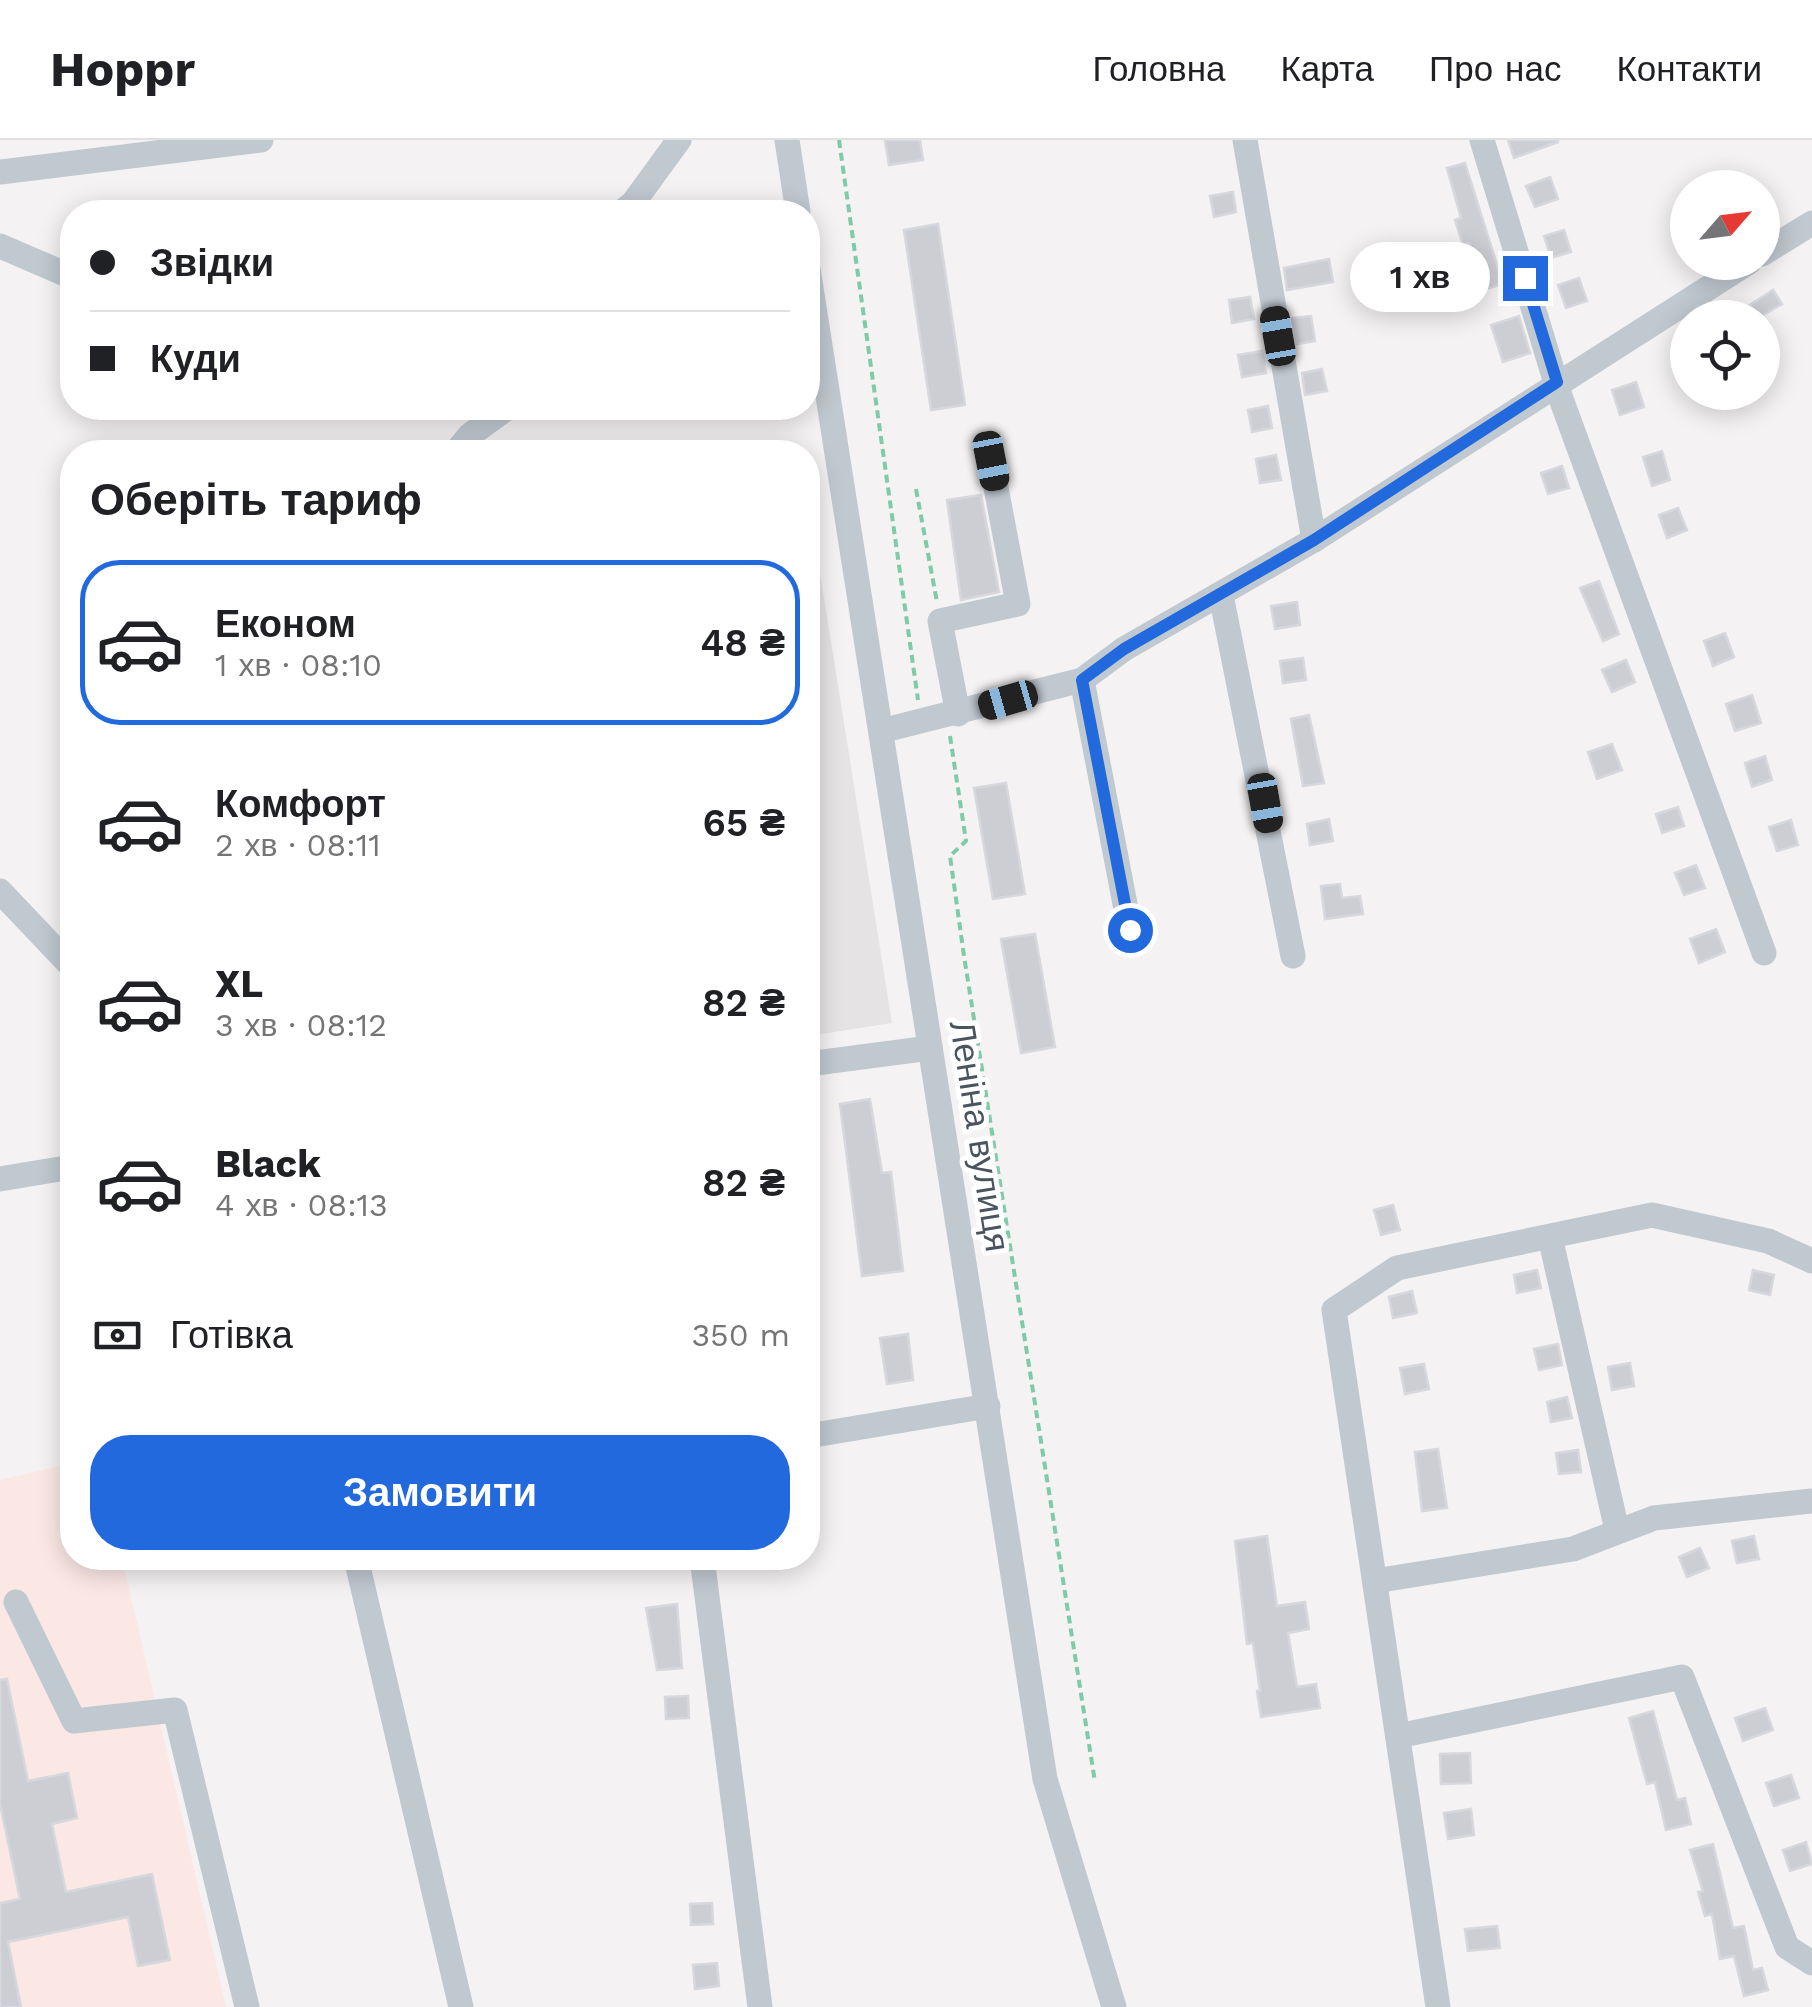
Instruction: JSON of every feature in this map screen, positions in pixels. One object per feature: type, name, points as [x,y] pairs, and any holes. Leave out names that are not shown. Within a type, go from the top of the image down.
[{"type":"street","points":[[0,172],[262,140]]},
{"type":"street","points":[[635,200],[678,140]]},
{"type":"street","points":[[787,140],[796,200]]},
{"type":"street","points":[[1245,140],[1314,540]]},
{"type":"street","points":[[1482,140],[1557,382],[1764,953]]},
{"type":"street","points":[[1780,243],[1812,223]]},
{"type":"street","points":[[0,246],[60,271]]},
{"type":"street","points":[[881,731],[1082,680],[1124,649],[1314,540],[1720,280]]},
{"type":"street","name":"Леніна вулиця","points":[[820,345],[1045,1778],[1114,2007]]},
{"type":"street","points":[[466,440],[491,420]]},
{"type":"street","points":[[952,715],[940,622],[1018,604],[991,461]]},
{"type":"street","points":[[1221,595],[1293,956]]},
{"type":"street","points":[[1082,680],[1130,930]]},
{"type":"street","points":[[0,891],[60,954]]},
{"type":"street","points":[[820,1062],[930,1048]]},
{"type":"street","points":[[0,1179],[60,1169]]},
{"type":"street","points":[[1438,2007],[1334,1310],[1397,1268],[1652,1215],[1768,1241],[1812,1261]]},
{"type":"street","points":[[1550,1237],[1617,1530]]},
{"type":"street","points":[[820,1434],[988,1406]]},
{"type":"street","points":[[1375,1581],[1573,1549],[1654,1518],[1812,1501]]},
{"type":"street","points":[[359,1570],[461,2007]]},
{"type":"street","points":[[704,1570],[760,2007]]},
{"type":"street","points":[[16,1602],[74,1720],[175,1710],[247,2007]]},
{"type":"street","points":[[1398,1736],[1682,1677],[1788,1947],[1812,1961]]},
{"type":"path","points":[[838,140],[921,722]]},
{"type":"path","points":[[916,489],[940,622]]},
{"type":"path","points":[[952,715],[966,842],[950,856],[1095,1782]]},
{"type":"shaded area","points":[[820,573],[892,1023],[820,1034]]},
{"type":"shaded area","points":[[60,1466],[60,1570],[125,1570],[226,2007],[0,2007],[0,1480]]},
{"type":"building","points":[[885,140],[920,140],[923,160],[889,165]]},
{"type":"building","points":[[1508,140],[1558,140],[1558,142],[1514,158]]},
{"type":"building","points":[[1465,163],[1503,284],[1483,290],[1469,243],[1463,245],[1455,220],[1461,218],[1447,168]]},
{"type":"building","points":[[1550,177],[1558,199],[1535,207],[1526,186]]},
{"type":"building","points":[[1233,192],[1236,212],[1214,217],[1210,196]]},
{"type":"building","points":[[938,224],[965,405],[931,410],[904,230]]},
{"type":"building","points":[[1564,230],[1571,252],[1551,258],[1544,236]]},
{"type":"building","points":[[1329,259],[1333,282],[1287,290],[1284,268]]},
{"type":"building","points":[[1579,278],[1587,301],[1566,308],[1558,285]]},
{"type":"building","points":[[1773,290],[1779,300],[1758,300]]},
{"type":"building","points":[[1250,297],[1254,319],[1232,323],[1229,300]]},
{"type":"building","points":[[1311,316],[1315,341],[1297,344],[1292,318]]},
{"type":"building","points":[[1519,316],[1530,353],[1503,362],[1491,325]]},
{"type":"building","points":[[1262,351],[1266,373],[1242,377],[1238,355]]},
{"type":"building","points":[[1322,369],[1327,391],[1305,395],[1302,373]]},
{"type":"building","points":[[1636,382],[1644,407],[1620,415],[1612,390]]},
{"type":"building","points":[[1268,406],[1272,428],[1252,432],[1248,410]]},
{"type":"building","points":[[1662,451],[1670,480],[1652,486],[1643,457]]},
{"type":"building","points":[[1276,455],[1281,480],[1260,483],[1256,459]]},
{"type":"building","points":[[1562,466],[1569,488],[1548,494],[1541,473]]},
{"type":"building","points":[[981,495],[999,592],[961,600],[947,500]]},
{"type":"building","points":[[1678,508],[1687,530],[1667,538],[1659,515]]},
{"type":"building","points":[[1599,581],[1619,634],[1603,641],[1580,588]]},
{"type":"building","points":[[1297,602],[1300,625],[1275,629],[1271,606]]},
{"type":"building","points":[[1725,633],[1734,657],[1713,666],[1704,641]]},
{"type":"building","points":[[1303,658],[1306,680],[1283,683],[1280,661]]},
{"type":"building","points":[[1626,660],[1635,682],[1612,692],[1602,670]]},
{"type":"building","points":[[1752,695],[1761,723],[1735,731],[1726,704]]},
{"type":"building","points":[[1309,715],[1324,783],[1303,786],[1291,719]]},
{"type":"building","points":[[1612,744],[1622,770],[1597,779],[1588,752]]},
{"type":"building","points":[[1765,756],[1772,780],[1752,787],[1745,763]]},
{"type":"building","points":[[1006,783],[1025,894],[993,899],[974,788]]},
{"type":"building","points":[[1678,807],[1684,826],[1662,833],[1656,814]]},
{"type":"building","points":[[1329,819],[1333,841],[1310,845],[1307,824]]},
{"type":"building","points":[[1791,820],[1798,845],[1777,851],[1769,827]]},
{"type":"building","points":[[1696,865],[1705,888],[1684,895],[1675,873]]},
{"type":"building","points":[[1340,884],[1342,898],[1360,896],[1363,914],[1325,919],[1321,886]]},
{"type":"building","points":[[1716,929],[1725,952],[1699,963],[1690,939]]},
{"type":"building","points":[[1035,934],[1055,1047],[1021,1053],[1001,939]]},
{"type":"building","points":[[870,1099],[882,1173],[891,1172],[903,1271],[862,1276],[840,1104]]},
{"type":"building","points":[[1393,1205],[1400,1230],[1381,1235],[1374,1210]]},
{"type":"building","points":[[1537,1270],[1541,1288],[1517,1293],[1514,1275]]},
{"type":"building","points":[[1753,1270],[1774,1275],[1770,1295],[1749,1290]]},
{"type":"building","points":[[1412,1291],[1417,1313],[1393,1318],[1389,1297]]},
{"type":"building","points":[[908,1334],[913,1380],[887,1384],[880,1338]]},
{"type":"building","points":[[1558,1344],[1562,1365],[1539,1370],[1534,1349]]},
{"type":"building","points":[[1630,1363],[1634,1386],[1612,1390],[1608,1367]]},
{"type":"building","points":[[1424,1364],[1429,1389],[1405,1394],[1400,1368]]},
{"type":"building","points":[[1567,1397],[1572,1418],[1551,1422],[1547,1402]]},
{"type":"building","points":[[1438,1449],[1447,1508],[1422,1511],[1415,1452]]},
{"type":"building","points":[[1578,1450],[1581,1472],[1559,1474],[1556,1453]]},
{"type":"building","points":[[1267,1536],[1277,1606],[1305,1602],[1309,1629],[1288,1633],[1297,1687],[1316,1684],[1320,1708],[1261,1717],[1253,1643],[1247,1644],[1235,1541]]},
{"type":"building","points":[[1754,1536],[1759,1559],[1737,1563],[1732,1541]]},
{"type":"building","points":[[1700,1548],[1709,1568],[1687,1577],[1679,1557]]},
{"type":"building","points":[[677,1604],[682,1668],[657,1670],[646,1608]]},
{"type":"building","points":[[7,1679],[28,1781],[68,1773],[77,1818],[52,1824],[66,1892],[152,1874],[170,1960],[138,1966],[128,1917],[8,1942],[21,2007],[0,2007],[0,1903],[20,1899],[0,1804],[0,1680]]},
{"type":"building","points":[[688,1696],[689,1718],[666,1719],[665,1697]]},
{"type":"building","points":[[1765,1708],[1773,1730],[1743,1741],[1735,1718]]},
{"type":"building","points":[[1653,1711],[1677,1800],[1685,1798],[1691,1824],[1666,1830],[1655,1782],[1647,1784],[1629,1718]]},
{"type":"building","points":[[1470,1753],[1471,1783],[1441,1784],[1440,1754]]},
{"type":"building","points":[[1791,1775],[1799,1798],[1774,1806],[1766,1783]]},
{"type":"building","points":[[1471,1809],[1474,1835],[1448,1839],[1444,1813]]},
{"type":"building","points":[[1806,1842],[1812,1864],[1790,1871],[1783,1850]]},
{"type":"building","points":[[1713,1844],[1733,1928],[1744,1926],[1753,1970],[1762,1968],[1768,1990],[1744,1996],[1734,1956],[1720,1959],[1712,1914],[1705,1916],[1698,1892],[1703,1891],[1690,1850]]},
{"type":"building","points":[[712,1903],[713,1924],[691,1925],[690,1904]]},
{"type":"building","points":[[1497,1926],[1500,1948],[1468,1951],[1465,1929]]},
{"type":"building","points":[[717,1963],[719,1986],[695,1989],[693,1965]]},
{"type":"route","points":[[1130,930],[1082,680],[1124,649],[1314,540],[1557,382],[1525,278]]}]
